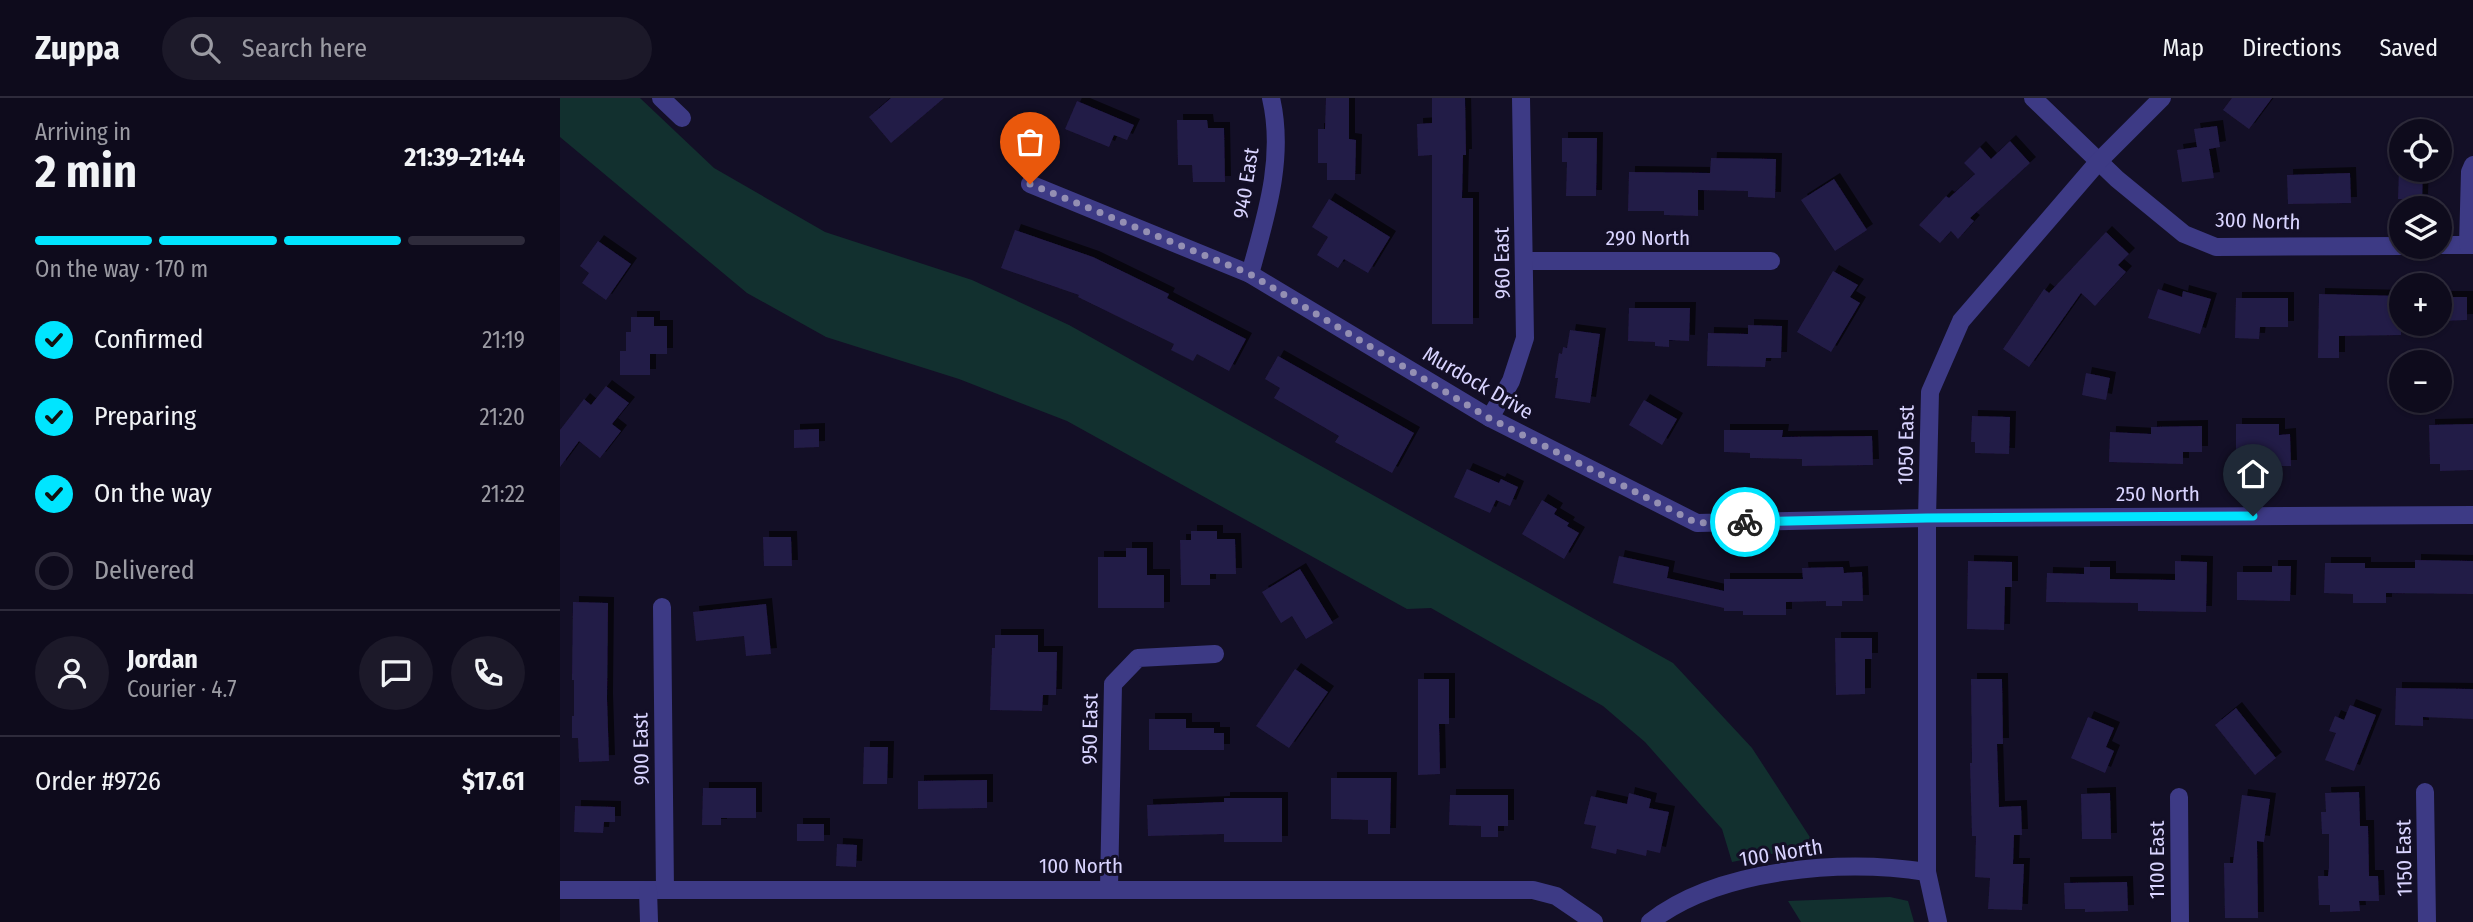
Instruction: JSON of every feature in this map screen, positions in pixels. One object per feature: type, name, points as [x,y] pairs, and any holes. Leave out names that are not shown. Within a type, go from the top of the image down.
[{"type":"street","points":[[662,98],[682,118]]},
{"type":"street","name":"940 East","points":[[1250,274],[1276,172],[1271,98]]},
{"type":"street","name":"960 East","points":[[1489,418],[1511,381],[1525,338],[1521,98]]},
{"type":"street","name":"300 North","points":[[2033,98],[2120,181],[2184,234],[2216,247],[2389,246]]},
{"type":"street","name":"1050 East","points":[[1938,922],[1927,872],[1927,518],[1930,392],[1961,321],[2099,161],[2162,98]]},
{"type":"street","points":[[2452,246],[2471,245],[2470,172],[2473,165]]},
{"type":"street","name":"Murdock Drive","points":[[1030,184],[1250,274],[1489,418],[1697,523],[1927,518]]},
{"type":"street","name":"290 North","points":[[1525,261],[1771,261]]},
{"type":"street","name":"250 North","points":[[1927,518],[2473,515]]},
{"type":"street","name":"900 East","points":[[649,922],[656,890],[662,607]]},
{"type":"street","name":"950 East","points":[[1109,889],[1113,684],[1138,658],[1215,654]]},
{"type":"street","name":"1150 East","points":[[2425,792],[2427,922]]},
{"type":"street","name":"1100 East","points":[[2179,797],[2180,922]]},
{"type":"street","name":"100 North","points":[[1650,922],[1687,900],[1741,881],[1810,868],[1898,867],[1927,872]]},
{"type":"street","name":"100 North","points":[[560,890],[1533,890],[1556,897],[1594,922]]},
{"type":"green space","points":[[560,98],[640,98],[714,168],[825,232],[972,280],[1069,325],[1673,663],[1752,748],[1815,845],[1732,862],[1722,829],[1645,742],[1603,706],[1431,608],[1407,609],[1067,421],[959,379],[826,337],[747,293],[560,137]]},
{"type":"green space","points":[[1890,897],[1908,901],[1914,922],[1801,922],[1788,901]]},
{"type":"building","points":[[891,98],[944,98],[891,143],[869,117]]},
{"type":"building","points":[[1326,98],[1349,98],[1349,139],[1356,140],[1355,180],[1327,180],[1327,163],[1318,163],[1318,129],[1325,129]]},
{"type":"building","points":[[1432,98],[1465,98],[1466,155],[1463,155],[1462,198],[1473,198],[1473,324],[1432,324],[1432,155],[1418,156],[1417,124],[1432,123]]},
{"type":"building","points":[[2232,98],[2272,98],[2249,129],[2223,110]]},
{"type":"building","points":[[1077,101],[1134,125],[1127,140],[1114,135],[1109,147],[1065,129]]},
{"type":"building","points":[[1177,120],[1207,120],[1208,128],[1224,128],[1225,182],[1193,182],[1192,165],[1178,165]]},
{"type":"building","points":[[2217,126],[2220,147],[2209,149],[2214,178],[2182,182],[2177,150],[2197,147],[2194,129]]},
{"type":"building","points":[[1562,138],[1597,138],[1596,196],[1566,196],[1567,162],[1562,162]]},
{"type":"building","points":[[2010,141],[2030,163],[1970,218],[1974,221],[1958,239],[1951,231],[1940,243],[1919,225],[1946,196],[1949,198],[1975,174],[1964,163],[1980,147],[1991,159]]},
{"type":"building","points":[[1711,158],[1776,159],[1775,198],[1748,197],[1748,191],[1698,190],[1698,216],[1664,215],[1664,211],[1628,211],[1629,172],[1710,173]]},
{"type":"building","points":[[2350,173],[2351,203],[2288,204],[2287,175]]},
{"type":"building","points":[[1834,179],[1867,230],[1835,251],[1801,200]]},
{"type":"building","points":[[2399,182],[2423,182],[2422,196],[2398,196]]},
{"type":"building","points":[[1329,199],[1390,237],[1368,273],[1344,259],[1338,268],[1317,255],[1328,237],[1312,227]]},
{"type":"building","points":[[1015,230],[1093,257],[1169,294],[1167,298],[1246,339],[1229,371],[1197,354],[1193,361],[1171,350],[1174,344],[1078,297],[1079,295],[1001,268]]},
{"type":"building","points":[[2106,232],[2129,254],[2118,265],[2126,272],[2095,306],[2081,293],[2029,367],[2003,349],[2044,289],[2049,293]]},
{"type":"building","points":[[598,241],[631,264],[606,300],[582,283],[589,273],[580,266]]},
{"type":"building","points":[[1833,271],[1858,285],[1850,297],[1860,303],[1831,352],[1797,332]]},
{"type":"building","points":[[2158,289],[2182,297],[2183,291],[2211,299],[2200,334],[2148,318]]},
{"type":"building","points":[[2319,294],[2389,296],[2389,335],[2339,336],[2339,358],[2318,358]]},
{"type":"building","points":[[2452,297],[2467,297],[2467,320],[2452,321]]},
{"type":"building","points":[[2236,298],[2288,298],[2288,327],[2260,327],[2259,339],[2235,338]]},
{"type":"building","points":[[1629,308],[1690,308],[1689,341],[1669,340],[1669,347],[1655,346],[1655,342],[1628,341]]},
{"type":"building","points":[[631,317],[654,317],[654,326],[667,326],[667,354],[650,354],[650,375],[620,375],[620,351],[626,351],[626,332],[631,332]]},
{"type":"building","points":[[1748,325],[1782,326],[1781,358],[1766,358],[1765,367],[1707,366],[1708,333],[1748,334]]},
{"type":"building","points":[[1570,330],[1600,334],[1590,403],[1555,398],[1559,353],[1562,354],[1563,347],[1567,348]]},
{"type":"building","points":[[1278,356],[1414,433],[1392,473],[1335,442],[1339,436],[1274,398],[1280,388],[1265,379]]},
{"type":"building","points":[[2086,373],[2110,378],[2106,400],[2082,395]]},
{"type":"building","points":[[606,386],[629,403],[612,424],[621,431],[600,458],[579,441],[560,467],[560,430],[584,399],[591,405]]},
{"type":"building","points":[[1644,400],[1677,419],[1662,445],[1629,425]]},
{"type":"building","points":[[1972,416],[2010,417],[2009,454],[1975,453],[1975,442],[1971,442]]},
{"type":"building","points":[[2236,424],[2279,424],[2279,435],[2290,434],[2291,466],[2254,466],[2254,462],[2236,462]]},
{"type":"building","points":[[2473,424],[2473,470],[2440,471],[2440,464],[2430,464],[2429,425]]},
{"type":"building","points":[[2202,426],[2202,452],[2183,452],[2183,464],[2109,462],[2110,432],[2151,434],[2151,427]]},
{"type":"building","points":[[819,429],[819,447],[794,448],[794,430]]},
{"type":"building","points":[[1724,430],[1783,430],[1782,437],[1872,436],[1873,465],[1802,466],[1802,459],[1750,458],[1750,453],[1724,452]]},
{"type":"building","points":[[1467,469],[1499,483],[1501,479],[1518,487],[1510,506],[1496,500],[1490,513],[1454,497]]},
{"type":"building","points":[[1542,500],[1557,509],[1554,514],[1579,533],[1564,559],[1522,534]]},
{"type":"building","points":[[1191,531],[1217,531],[1217,539],[1235,539],[1236,574],[1210,574],[1210,585],[1181,585],[1180,540],[1191,540]]},
{"type":"building","points":[[763,537],[791,537],[792,566],[764,566]]},
{"type":"building","points":[[1126,548],[1147,548],[1147,575],[1164,575],[1164,608],[1098,608],[1098,557],[1126,557]]},
{"type":"building","points":[[1619,556],[1669,567],[1667,578],[1724,591],[1724,579],[1803,579],[1802,568],[1843,567],[1844,573],[1862,572],[1863,601],[1842,601],[1842,606],[1826,606],[1826,601],[1786,602],[1786,615],[1743,615],[1743,611],[1724,611],[1724,608],[1613,583]]},
{"type":"building","points":[[2415,560],[2473,561],[2473,594],[2386,593],[2386,603],[2353,603],[2353,594],[2324,593],[2325,563],[2365,563],[2365,568],[2415,568]]},
{"type":"building","points":[[1968,561],[2012,562],[2012,587],[2005,587],[2004,630],[1967,629]]},
{"type":"building","points":[[2175,561],[2207,562],[2206,612],[2138,611],[2138,603],[2046,602],[2047,573],[2084,574],[2084,567],[2110,567],[2110,579],[2175,580]]},
{"type":"building","points":[[2272,566],[2291,566],[2290,601],[2237,600],[2237,572],[2272,572]]},
{"type":"building","points":[[1300,569],[1333,623],[1306,639],[1292,616],[1281,623],[1262,592]]},
{"type":"building","points":[[573,602],[608,603],[609,761],[579,762],[578,738],[572,738]]},
{"type":"building","points":[[766,604],[771,654],[746,656],[744,636],[696,641],[693,612]]},
{"type":"building","points":[[995,635],[1038,635],[1038,652],[1057,652],[1056,695],[1043,695],[1042,711],[990,710],[992,648],[995,648]]},
{"type":"building","points":[[1835,638],[1872,638],[1872,659],[1865,659],[1865,694],[1836,695]]},
{"type":"building","points":[[1295,669],[1328,692],[1289,748],[1256,726]]},
{"type":"building","points":[[1418,679],[1449,679],[1449,724],[1439,724],[1440,774],[1418,775]]},
{"type":"building","points":[[1971,679],[2002,679],[2003,744],[1997,744],[1999,807],[2021,806],[2022,835],[2014,835],[2013,864],[2024,864],[2022,910],[1988,909],[1990,878],[1975,877],[1976,836],[1972,836],[1970,763]]},
{"type":"building","points":[[2396,688],[2473,689],[2473,719],[2423,717],[2423,726],[2395,725]]},
{"type":"building","points":[[2350,705],[2376,715],[2354,771],[2325,760],[2336,733],[2329,731],[2335,716],[2344,720]]},
{"type":"building","points":[[2236,708],[2276,758],[2255,775],[2215,725]]},
{"type":"building","points":[[2088,717],[2114,728],[2106,747],[2114,751],[2105,773],[2071,758]]},
{"type":"building","points":[[1149,719],[1186,719],[1186,728],[1214,728],[1214,733],[1224,733],[1224,750],[1149,750]]},
{"type":"building","points":[[864,747],[888,747],[887,784],[863,784]]},
{"type":"building","points":[[1331,778],[1391,778],[1390,834],[1368,834],[1368,820],[1331,819]]},
{"type":"building","points":[[987,780],[987,808],[918,809],[918,781]]},
{"type":"building","points":[[703,788],[756,788],[756,818],[721,818],[721,825],[702,825]]},
{"type":"building","points":[[2359,792],[2360,826],[2368,826],[2369,876],[2378,876],[2379,901],[2359,901],[2360,911],[2330,912],[2330,905],[2319,905],[2318,876],[2328,876],[2329,867],[2329,834],[2322,834],[2321,812],[2326,812],[2325,793]]},
{"type":"building","points":[[1629,793],[1651,799],[1649,808],[1669,812],[1660,853],[1647,850],[1646,856],[1617,849],[1616,854],[1591,848],[1596,826],[1584,824],[1591,796],[1627,804]]},
{"type":"building","points":[[2110,793],[2111,839],[2082,839],[2081,794]]},
{"type":"building","points":[[1450,795],[1508,795],[1508,826],[1498,826],[1498,837],[1481,837],[1481,826],[1449,825]]},
{"type":"building","points":[[2242,795],[2270,799],[2264,842],[2257,841],[2258,918],[2225,918],[2224,863],[2233,863]]},
{"type":"building","points":[[1224,798],[1282,798],[1282,842],[1224,842],[1224,834],[1148,836],[1147,805],[1224,802]]},
{"type":"building","points":[[575,806],[615,807],[615,822],[604,822],[603,833],[574,832]]},
{"type":"building","points":[[797,824],[824,824],[824,841],[797,841]]},
{"type":"building","points":[[837,844],[857,845],[856,867],[836,866]]},
{"type":"building","points":[[2127,882],[2128,911],[2085,912],[2085,909],[2065,909],[2064,883]]},
{"type":"way so far","points":[[1030,184],[1250,274],[1489,418],[1697,523],[1745,522]]},
{"type":"route","points":[[1745,522],[2253,516]]}]
